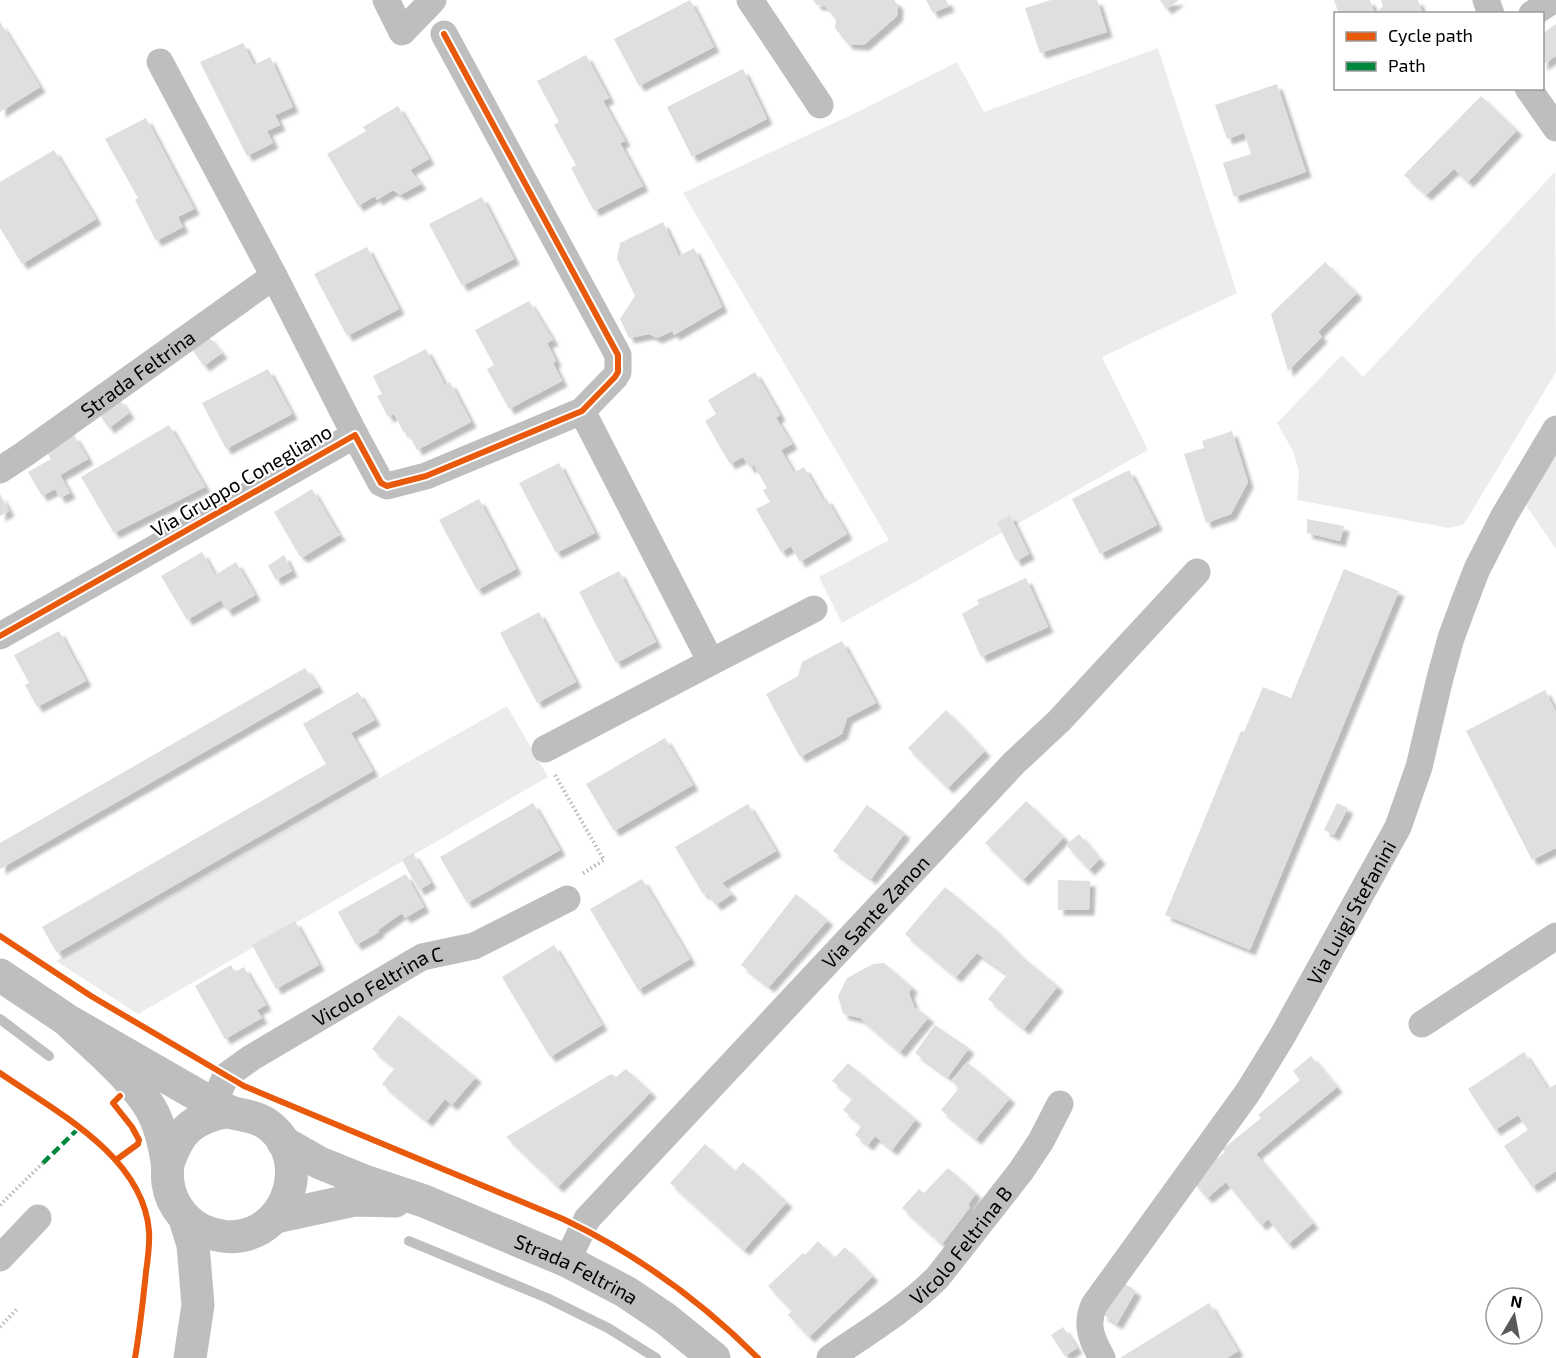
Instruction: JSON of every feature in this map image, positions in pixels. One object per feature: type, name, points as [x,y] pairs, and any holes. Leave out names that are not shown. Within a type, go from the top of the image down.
[{"type":"main road","name":"Strada Feltrina","points":[[0,975],[67,1020],[221,1108],[250,1115],[271,1127],[283,1142],[291,1162],[292,1182],[286,1201],[275,1217],[259,1230],[241,1236]]},
{"type":"main road","name":"Strada Feltrina","points":[[67,1020],[137,1089],[158,1122],[168,1164],[168,1184],[174,1203],[185,1219],[194,1245],[198,1305]]},
{"type":"main road","name":"Strada Feltrina","points":[[168,1164],[175,1144],[189,1127],[221,1108]]},
{"type":"main road","name":"Strada Feltrina","points":[[283,1142],[320,1163],[424,1201],[567,1261],[626,1292],[666,1319],[714,1358]]},
{"type":"main road","name":"Strada Feltrina","points":[[275,1217],[354,1200],[424,1201]]},
{"type":"main road","points":[[185,1219],[202,1230],[221,1236],[241,1236]]},
{"type":"main road","points":[[190,1358],[198,1305],[215,1268],[241,1236]]},
{"type":"street","points":[[386,0],[402,32],[433,0]]},
{"type":"street","points":[[750,0],[820,105]]},
{"type":"street","points":[[1535,12],[1553,0]]},
{"type":"street","name":"Via Gruppo Conegliano","points":[[160,62],[274,276],[355,435],[381,483],[387,486],[426,476],[582,411],[618,372],[618,355],[444,34]]},
{"type":"street","points":[[1529,90],[1556,128]]},
{"type":"street","name":"Strada Feltrina","points":[[0,470],[274,276]]},
{"type":"street","points":[[582,411],[711,662]]},
{"type":"street","name":"Via Luigi Stefanini","points":[[1102,1358],[1090,1335],[1090,1313],[1094,1305],[1248,1092],[1283,1035],[1398,827],[1419,767],[1451,638],[1477,569],[1504,516],[1556,429]]},
{"type":"street","name":"Via Gruppo Conegliano","points":[[0,636],[355,435]]},
{"type":"street","name":"Via Sante Zanon","points":[[567,1261],[587,1219],[1014,763],[1059,721],[1197,572]]},
{"type":"street","points":[[545,749],[814,609]]},
{"type":"street","name":"Vicolo Feltrina C","points":[[221,1108],[226,1076],[251,1058],[422,957],[474,946],[567,899]]},
{"type":"street","points":[[1422,1024],[1556,936]]},
{"type":"street","name":"Vicolo Feltrina B","points":[[830,1358],[906,1305],[937,1278],[1021,1171],[1041,1141],[1060,1104]]},
{"type":"street","points":[[0,1258],[38,1218]]},
{"type":"path","points":[[545,749],[556,778],[604,860],[560,888],[567,899]]},
{"type":"path","points":[[0,1205],[43,1163]]},
{"type":"path","points":[[0,1327],[17,1309]]},
{"type":"shaded area","points":[[1158,48],[1237,293],[1102,357],[1148,450],[842,623],[819,577],[889,540],[683,193],[849,116],[957,62],[984,112]]},
{"type":"shaded area","points":[[1555,172],[1556,372],[1464,524],[1449,528],[1297,500],[1299,471],[1293,451],[1277,423],[1342,355],[1363,377]]},
{"type":"shaded area","points":[[1556,446],[1556,549],[1523,501]]},
{"type":"shaded area","points":[[507,706],[548,777],[138,1014],[56,961]]},
{"type":"building","points":[[690,0],[714,47],[639,86],[614,39]]},
{"type":"building","points":[[813,0],[894,0],[898,5],[897,16],[864,45],[848,44],[835,28],[836,19],[824,5],[817,5]]},
{"type":"building","points":[[926,0],[946,0],[949,6],[933,13]]},
{"type":"building","points":[[1051,0],[1097,0],[1107,32],[1040,53],[1025,8]]},
{"type":"building","points":[[1160,0],[1179,0],[1166,9]]},
{"type":"building","points":[[1334,0],[1370,0],[1374,12],[1338,12]]},
{"type":"building","points":[[1381,0],[1418,0],[1422,12],[1377,12],[1383,6]]},
{"type":"building","points":[[0,22],[40,87],[0,112]]},
{"type":"building","points":[[1556,24],[1556,56],[1544,64],[1544,33]]},
{"type":"building","points":[[243,43],[254,65],[270,57],[293,107],[275,115],[280,125],[267,131],[273,143],[247,156],[200,62]]},
{"type":"building","points":[[586,55],[609,98],[603,101],[625,141],[620,143],[643,186],[594,211],[571,168],[576,165],[554,125],[559,122],[537,81]]},
{"type":"building","points":[[743,69],[767,119],[692,157],[667,107]]},
{"type":"building","points":[[1277,84],[1306,172],[1234,197],[1223,163],[1251,154],[1244,133],[1227,139],[1215,105]]},
{"type":"building","points":[[1481,96],[1517,130],[1468,182],[1454,169],[1426,195],[1404,175]]},
{"type":"building","points":[[398,106],[429,159],[410,170],[421,184],[400,195],[393,190],[377,200],[375,196],[358,206],[327,154],[366,131],[363,127]]},
{"type":"building","points":[[146,118],[194,209],[178,217],[183,227],[156,241],[135,200],[138,198],[105,139]]},
{"type":"building","points":[[54,150],[96,219],[22,264],[0,228],[0,182]]},
{"type":"building","points":[[482,197],[514,259],[462,286],[429,224]]},
{"type":"building","points":[[663,222],[679,256],[694,248],[722,307],[674,335],[672,331],[657,338],[649,334],[629,338],[620,319],[635,296],[617,259],[620,243]]},
{"type":"building","points":[[367,247],[399,309],[347,336],[314,274]]},
{"type":"building","points":[[1325,262],[1357,293],[1318,332],[1322,337],[1288,371],[1271,314]]},
{"type":"building","points":[[529,301],[553,340],[547,343],[562,381],[509,409],[487,369],[494,365],[475,330]]},
{"type":"building","points":[[208,336],[222,353],[204,366],[191,348]]},
{"type":"building","points":[[426,349],[445,385],[450,382],[471,422],[417,450],[407,431],[404,433],[394,414],[388,417],[377,396],[382,394],[373,376]]},
{"type":"building","points":[[268,369],[292,414],[226,449],[202,403]]},
{"type":"building","points":[[755,372],[780,415],[776,418],[792,444],[781,450],[794,473],[804,467],[823,500],[826,498],[847,534],[800,562],[791,546],[781,552],[756,509],[770,502],[763,490],[767,488],[754,465],[750,468],[743,457],[730,464],[705,421],[716,414],[708,400]]},
{"type":"building","points":[[119,399],[129,413],[109,428],[99,414]]},
{"type":"building","points":[[169,425],[205,487],[114,533],[81,477]]},
{"type":"building","points":[[1232,431],[1248,482],[1231,514],[1206,523],[1184,454],[1204,448],[1202,441]]},
{"type":"building","points":[[74,435],[88,459],[60,475],[70,493],[60,498],[55,489],[42,496],[28,472],[51,459],[46,451]]},
{"type":"building","points":[[559,463],[595,533],[556,553],[519,483]]},
{"type":"building","points":[[1129,470],[1157,525],[1100,554],[1072,499]]},
{"type":"building","points":[[312,489],[338,533],[341,534],[303,557],[299,555],[274,512]]},
{"type":"building","points":[[0,494],[9,511],[0,516]]},
{"type":"building","points":[[479,499],[516,569],[477,590],[439,520]]},
{"type":"building","points":[[1010,515],[1029,554],[1016,561],[997,522]]},
{"type":"building","points":[[1307,519],[1344,526],[1340,541],[1307,533]]},
{"type":"building","points":[[202,552],[215,575],[236,562],[255,595],[227,611],[221,600],[187,620],[161,576]]},
{"type":"building","points":[[284,555],[292,571],[276,580],[268,566]]},
{"type":"building","points":[[1344,569],[1399,591],[1250,950],[1165,915],[1241,731],[1244,732],[1263,687],[1291,698]]},
{"type":"building","points":[[619,571],[656,642],[616,663],[579,592]]},
{"type":"building","points":[[1026,578],[1048,627],[981,657],[962,614],[979,604],[977,600]]},
{"type":"building","points":[[539,612],[576,682],[537,703],[500,633]]},
{"type":"building","points":[[59,631],[86,681],[37,707],[25,685],[29,683],[14,655]]},
{"type":"building","points":[[842,641],[876,703],[847,718],[842,734],[800,757],[766,694],[798,676],[802,662]]},
{"type":"building","points":[[305,668],[318,687],[0,869],[0,843]]},
{"type":"building","points":[[1545,690],[1556,712],[1556,848],[1532,860],[1466,731]]},
{"type":"building","points":[[358,692],[375,720],[351,733],[373,771],[57,953],[42,927],[326,764],[303,724]]},
{"type":"building","points":[[946,710],[985,751],[948,788],[908,748]]},
{"type":"building","points":[[665,738],[693,785],[614,831],[586,784]]},
{"type":"building","points":[[1026,801],[1064,837],[1023,880],[985,843]]},
{"type":"building","points":[[533,803],[560,850],[467,903],[440,857]]},
{"type":"building","points":[[1337,803],[1348,808],[1334,835],[1324,830]]},
{"type":"building","points":[[748,804],[776,851],[722,883],[732,894],[716,905],[706,893],[703,894],[675,847]]},
{"type":"building","points":[[867,805],[905,833],[871,879],[833,851]]},
{"type":"building","points":[[1079,834],[1100,859],[1089,870],[1066,845]]},
{"type":"building","points":[[413,853],[431,883],[419,890],[402,860]]},
{"type":"building","points":[[406,874],[424,907],[405,918],[402,913],[378,930],[379,932],[356,945],[338,912]]},
{"type":"building","points":[[642,879],[690,959],[638,990],[590,909]]},
{"type":"building","points":[[1058,880],[1090,881],[1089,910],[1058,910]]},
{"type":"building","points":[[945,887],[1058,986],[1024,1029],[988,999],[1007,975],[1004,972],[977,953],[956,977],[905,934]]},
{"type":"building","points":[[796,894],[828,920],[769,987],[741,965]]},
{"type":"building","points":[[295,921],[319,965],[276,989],[252,945]]},
{"type":"building","points":[[554,945],[602,1025],[550,1057],[502,977]]},
{"type":"building","points":[[884,963],[912,987],[909,993],[914,1007],[929,1017],[900,1052],[860,1018],[843,1014],[838,996],[847,978],[873,964]]},
{"type":"building","points":[[231,965],[235,972],[244,967],[266,1005],[257,1010],[262,1018],[225,1039],[195,986]]},
{"type":"building","points":[[399,1015],[476,1077],[452,1105],[445,1099],[427,1121],[382,1084],[395,1068],[372,1049]]},
{"type":"building","points":[[935,1025],[969,1048],[948,1077],[915,1053]]},
{"type":"building","points":[[1524,1052],[1548,1089],[1556,1084],[1556,1171],[1532,1187],[1504,1146],[1528,1130],[1518,1115],[1495,1130],[1468,1089]]},
{"type":"building","points":[[1311,1056],[1337,1087],[1256,1154],[1313,1223],[1288,1244],[1268,1219],[1261,1225],[1226,1182],[1207,1198],[1194,1183],[1205,1168],[1225,1152],[1223,1149],[1261,1118],[1258,1115],[1300,1080],[1293,1071]]},
{"type":"building","points":[[967,1062],[1010,1098],[976,1139],[941,1110],[959,1088],[951,1081]]},
{"type":"building","points":[[848,1063],[916,1119],[892,1150],[875,1136],[868,1145],[855,1135],[862,1125],[843,1110],[853,1098],[832,1081]]},
{"type":"building","points":[[626,1069],[651,1092],[558,1187],[506,1137],[611,1074],[616,1077]]},
{"type":"building","points":[[705,1144],[735,1171],[743,1162],[787,1202],[744,1250],[670,1183]]},
{"type":"building","points":[[948,1168],[976,1193],[968,1205],[970,1207],[942,1244],[902,1208],[919,1189],[924,1193]]},
{"type":"building","points":[[818,1241],[834,1258],[845,1247],[873,1276],[809,1337],[788,1315],[792,1311],[768,1286]]},
{"type":"building","points":[[1122,1282],[1136,1291],[1117,1324],[1102,1314]]},
{"type":"building","points":[[1209,1303],[1238,1351],[1227,1358],[1120,1358]]},
{"type":"building","points":[[1063,1327],[1077,1348],[1065,1356],[1051,1335]]},
{"type":"waterway","points":[[0,1019],[49,1056]]},
{"type":"waterway","points":[[409,1241],[547,1298],[608,1328],[656,1358]]},
{"type":"marked path","points":[[43,1163],[80,1127]]},
{"type":"cycle path","points":[[0,636],[355,435],[381,483],[387,486],[426,476],[582,411],[615,377],[618,372],[618,355],[444,34]]},
{"type":"cycle path","points":[[0,936],[91,996],[244,1086],[563,1219],[617,1247],[690,1298],[758,1358]]},
{"type":"cycle path","points":[[0,1073],[93,1138],[114,1158],[131,1180],[143,1204],[149,1231],[149,1246],[135,1358]]},
{"type":"cycle path","points":[[116,1160],[138,1144],[139,1140],[113,1103],[120,1096]]}]
